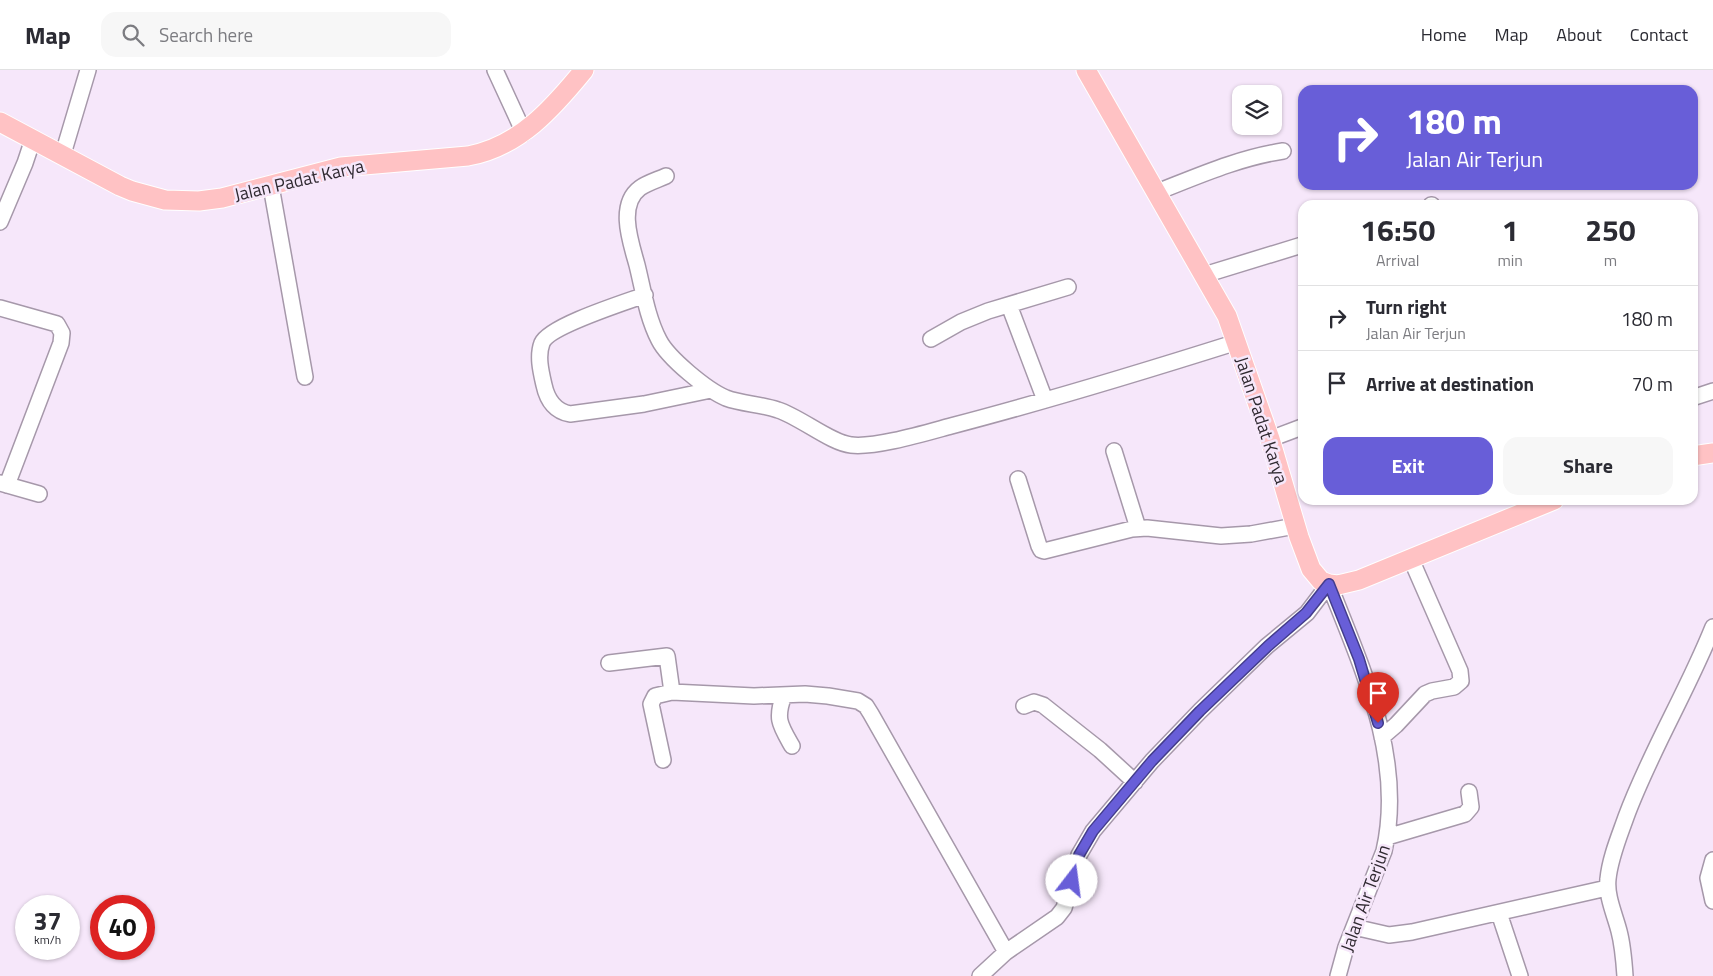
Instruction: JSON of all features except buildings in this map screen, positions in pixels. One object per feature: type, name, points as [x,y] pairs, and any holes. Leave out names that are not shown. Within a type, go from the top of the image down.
[{"type":"main road","name":"Jalan Padat Karya","points":[[0,122],[120,186],[165,200],[199,201],[222,198],[341,168],[476,155],[499,148],[524,133],[563,96],[584,70]]},
{"type":"main road","name":"Jalan Padat Karya","points":[[1086,70],[1227,316],[1270,439],[1302,548],[1311,569],[1321,581],[1329,584]]},
{"type":"main road","points":[[1698,455],[1713,452]]},
{"type":"main road","points":[[1329,584],[1347,583],[1542,505]]},
{"type":"street","points":[[63,154],[88,70]]},
{"type":"street","points":[[495,70],[524,133]]},
{"type":"street","points":[[0,222],[26,164],[34,140]]},
{"type":"street","points":[[1157,192],[1223,166],[1262,154],[1282,151]]},
{"type":"street","points":[[666,176],[640,188],[633,196],[628,209],[627,223],[653,325],[662,345],[689,372],[711,390],[728,398],[764,405],[786,413],[842,444],[853,446],[873,444],[930,432],[1045,400],[1237,342]]},
{"type":"street","points":[[271,186],[305,377]]},
{"type":"street","points":[[1204,275],[1298,246]]},
{"type":"street","points":[[932,339],[961,322],[1068,287]]},
{"type":"street","points":[[645,295],[563,326],[546,337],[542,344],[540,367],[550,401],[560,412],[570,414],[644,404],[711,390]]},
{"type":"street","points":[[1009,305],[1045,400]]},
{"type":"street","points":[[0,308],[57,324],[62,333],[60,343],[3,484],[39,494]]},
{"type":"street","points":[[1698,396],[1713,391]]},
{"type":"street","points":[[1270,439],[1298,428]]},
{"type":"street","points":[[1114,451],[1138,528]]},
{"type":"street","points":[[1018,479],[1039,546],[1044,551],[1138,528],[1212,536],[1232,536],[1295,526]]},
{"type":"street","points":[[1382,737],[1426,694],[1454,687],[1461,681],[1460,671],[1411,559]]},
{"type":"street","points":[[980,976],[1006,952],[1044,927],[1060,913],[1066,901],[1076,862],[1093,831],[1200,711],[1268,646],[1306,613],[1329,584]]},
{"type":"street","name":"Jalan Air Terjun","points":[[1329,584],[1371,694],[1385,750],[1390,800],[1384,851],[1346,947],[1338,976]]},
{"type":"street","points":[[1625,976],[1622,942],[1608,888],[1610,867],[1639,784],[1660,736],[1698,664],[1713,627]]},
{"type":"street","points":[[609,663],[667,656],[672,692]]},
{"type":"street","points":[[663,760],[652,704],[655,696],[672,692],[754,696],[805,694],[848,698],[858,701],[866,706],[1006,952]]},
{"type":"street","points":[[784,695],[778,711],[779,718],[792,746]]},
{"type":"street","points":[[1024,706],[1034,702],[1043,705],[1100,750],[1135,782]]},
{"type":"street","points":[[1387,837],[1465,814],[1470,809],[1469,792]]},
{"type":"street","points":[[1713,860],[1708,878],[1713,901]]},
{"type":"street","points":[[1354,927],[1377,933],[1397,934],[1608,888]]},
{"type":"street","points":[[1499,913],[1520,976]]},
{"type":"route","points":[[1072,881],[1076,862],[1093,831],[1152,761],[1200,711],[1268,646],[1295,624],[1329,584],[1359,659],[1371,694],[1378,723]]}]
